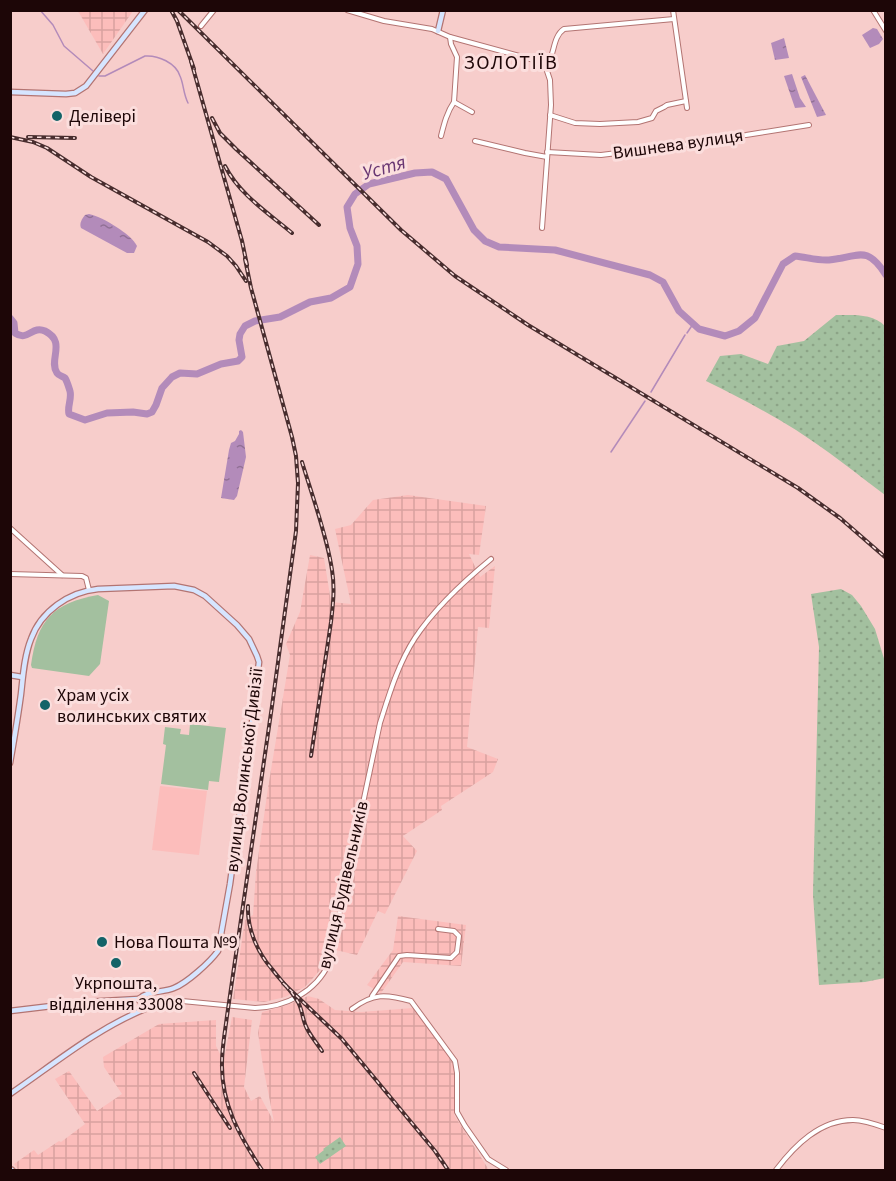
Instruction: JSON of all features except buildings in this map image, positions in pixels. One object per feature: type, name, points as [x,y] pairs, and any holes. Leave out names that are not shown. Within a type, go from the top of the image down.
[{"type":"street","points":[[10,92],[66,94],[80,90],[86,86],[145,10]]},
{"type":"street","points":[[201,26],[214,10]]},
{"type":"street","points":[[347,10],[384,21],[432,29],[450,37],[534,60],[546,67],[550,80],[550,115],[542,228]]},
{"type":"street","points":[[438,31],[443,10]]},
{"type":"street","points":[[673,10],[687,108]]},
{"type":"street","points":[[873,10],[885,31]]},
{"type":"street","points":[[546,67],[552,57],[559,32],[564,29],[674,19]]},
{"type":"street","points":[[441,136],[445,119],[454,102],[457,59],[450,37]]},
{"type":"street","points":[[550,115],[575,123],[638,122],[652,118],[656,111],[667,105],[686,101]]},
{"type":"street","points":[[454,102],[472,112]]},
{"type":"street","name":"Вишнева вулиця","points":[[475,141],[525,153],[601,155],[698,143],[708,138],[746,135],[809,125]]},
{"type":"street","points":[[10,528],[63,575]]},
{"type":"street","name":"вулиця Будівельників","points":[[10,1094],[125,1017],[145,1009],[182,1001],[255,1008],[267,1007],[290,1001],[318,982],[328,963],[380,723],[392,685],[414,639],[454,591],[491,559]]},
{"type":"street","points":[[10,574],[87,578],[89,590],[65,600],[52,609],[43,618],[31,638],[22,677],[10,764]]},
{"type":"street","name":"вулиця Волинської Дивізії","points":[[10,1011],[86,1002],[139,999],[144,994],[173,988],[180,984],[218,951],[233,862],[259,663],[254,646],[237,625],[205,596],[194,590],[162,586],[89,590]]},
{"type":"street","points":[[10,675],[22,677]]},
{"type":"street","points":[[372,997],[399,956],[451,958],[457,952],[459,936],[454,931],[438,929]]},
{"type":"street","points":[[352,1009],[372,997],[400,998],[411,1001],[417,1007],[455,1061],[457,1112],[488,1159],[506,1170]]},
{"type":"street","points":[[139,999],[145,1009]]},
{"type":"street","points":[[776,1170],[800,1142],[831,1123],[855,1120],[885,1128]]},
{"type":"shaded area","points":[[78,11],[133,11],[103,54]]},
{"type":"shaded area","points":[[408,495],[486,506],[479,555],[469,554],[480,577],[495,566],[489,628],[478,627],[467,747],[498,759],[493,772],[441,806],[442,810],[403,836],[417,851],[385,914],[378,911],[357,955],[327,948],[321,969],[305,987],[285,997],[264,1002],[233,999],[245,920],[253,915],[256,872],[290,655],[286,644],[300,612],[310,555],[324,558],[331,602],[351,604],[335,529],[351,525],[373,500]]},
{"type":"shaded area","points":[[160,786],[207,791],[199,855],[152,850]]},
{"type":"shaded area","points":[[398,916],[466,925],[461,966],[403,962],[381,993],[367,985],[393,950]]},
{"type":"shaded area","points":[[308,996],[319,999],[335,1010],[361,1012],[413,1008],[452,1061],[454,1115],[489,1170],[18,1170],[14,1164],[34,1150],[38,1155],[59,1141],[61,1142],[85,1124],[55,1079],[69,1071],[97,1111],[122,1094],[104,1067],[103,1057],[159,1024],[216,1020],[216,1046],[220,1054],[225,1054],[232,1017],[252,1020],[244,1087],[251,1101],[260,1096],[274,1122],[258,1033],[262,1012],[288,1005]]},
{"type":"green space","points":[[836,315],[868,317],[885,326],[885,495],[796,430],[706,381],[720,356],[741,354],[768,364],[777,346],[804,341]]},
{"type":"green space","points":[[841,589],[852,595],[875,629],[885,662],[885,978],[865,982],[819,985],[813,894],[819,647],[811,594]]},
{"type":"green space","points":[[98,595],[109,601],[100,664],[89,676],[32,668],[38,636],[50,616],[69,603]]},
{"type":"green space","points":[[190,724],[226,728],[219,782],[209,781],[208,790],[161,784],[166,745],[163,744],[165,727],[181,729],[180,734],[189,735]]},
{"type":"green space","points":[[340,1137],[346,1146],[320,1164],[315,1157]]},
{"type":"water","points":[[873,28],[877,29],[883,39],[879,44],[870,48],[862,35]]},
{"type":"water","points":[[784,38],[789,58],[775,60],[771,43]]},
{"type":"water","points":[[792,74],[800,98],[806,107],[795,108],[784,76]]},
{"type":"water","points":[[805,75],[826,115],[817,117],[801,77]]},
{"type":"water","points":[[89,214],[109,222],[129,236],[137,246],[134,253],[127,253],[81,228],[82,220],[85,215]]},
{"type":"water","points":[[241,430],[246,457],[237,496],[234,500],[221,498],[231,443],[235,441]]},
{"type":"waterway","points":[[40,10],[53,25],[64,46],[93,71]]},
{"type":"waterway","points":[[99,76],[105,76],[145,56],[161,58],[178,71],[188,103]]},
{"type":"waterway","name":"Устя","points":[[10,318],[14,323],[15,333],[19,335],[23,336],[41,330],[55,340],[55,368],[58,374],[65,378],[70,391],[69,414],[85,420],[107,413],[147,414],[152,412],[162,388],[172,377],[180,373],[197,374],[221,364],[238,361],[242,357],[240,334],[245,326],[255,321],[280,317],[310,302],[331,298],[350,287],[358,264],[357,246],[350,228],[347,207],[355,194],[369,184],[415,173],[432,172],[446,179],[474,230],[485,241],[499,247],[555,250],[650,275],[663,282],[679,311],[699,329],[725,336],[739,331],[755,318],[783,264],[795,256],[825,260],[855,255],[867,256],[873,259],[886,275]]},
{"type":"waterway","points":[[687,333],[693,324]]},
{"type":"waterway","points":[[651,392],[685,335]]},
{"type":"waterway","points":[[611,452],[645,401]]},
{"type":"railway","points":[[171,10],[194,69]]},
{"type":"railway","points":[[178,10],[401,230],[455,276],[528,325],[798,488],[840,518],[886,558]]},
{"type":"railway","points":[[191,61],[247,265]]},
{"type":"railway","points":[[212,118],[220,133],[319,225]]},
{"type":"railway","points":[[10,137],[47,148],[91,177],[208,242],[227,256],[246,281]]},
{"type":"railway","points":[[28,137],[75,138]]},
{"type":"railway","points":[[225,166],[246,194],[292,233]]},
{"type":"railway","points":[[245,259],[292,437],[298,483],[296,531],[222,1057],[228,1106],[239,1132],[262,1170]]},
{"type":"railway","points":[[302,462],[327,543],[333,583],[331,622],[311,756]]},
{"type":"railway","points":[[248,906],[249,923],[258,947],[298,1002],[306,1027],[322,1051]]},
{"type":"railway","points":[[283,983],[342,1039],[435,1151],[448,1170]]},
{"type":"railway","points":[[194,1073],[230,1128]]},
{"type":"place","name":"Делівері","points":[[57,116]]},
{"type":"place","name":"Храм усіх волинських святих","points":[[45,705]]},
{"type":"place","name":"Нова Пошта №9","points":[[102,942]]},
{"type":"place","name":"Укрпошта, відділення 33008","points":[[116,963]]},
{"type":"district","name":"ЗОЛОТІЇВ","points":[[511,62]]}]
